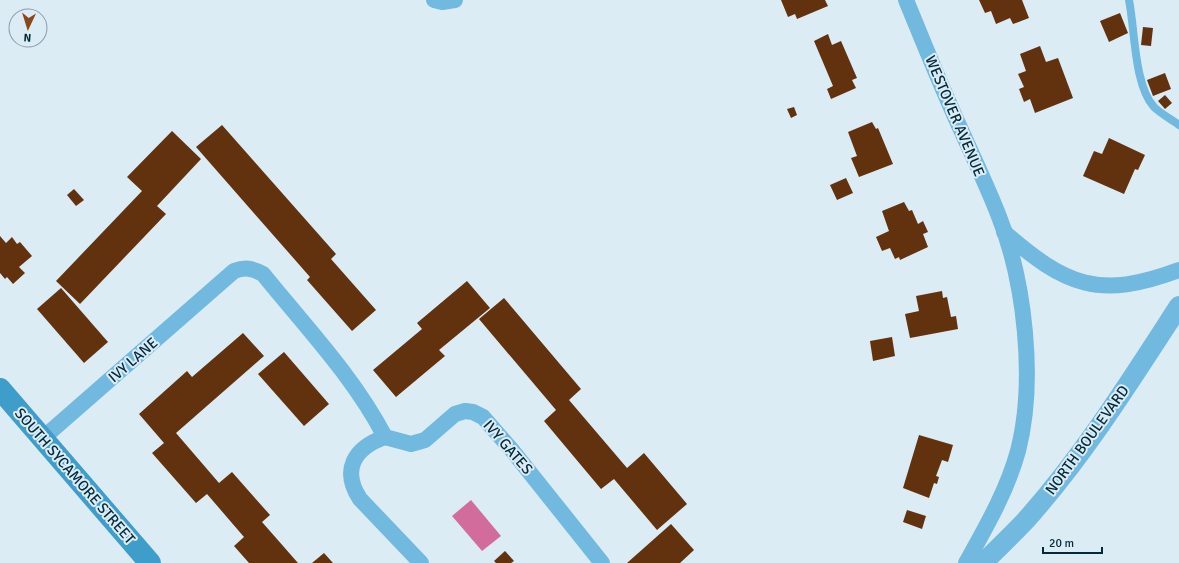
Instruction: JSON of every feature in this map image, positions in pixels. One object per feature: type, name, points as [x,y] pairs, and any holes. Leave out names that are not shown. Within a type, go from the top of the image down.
[{"type":"main road","name":"SOUTH SYCAMORE STREET","points":[[0,389],[150,563]]},
{"type":"street","points":[[434,0],[442,2],[455,0]]},
{"type":"street","name":"WESTOVER AVENUE","points":[[906,0],[948,102],[998,214],[1017,284],[1025,335],[1028,375],[1025,414],[1018,451],[1007,482],[990,519],[966,563]]},
{"type":"street","points":[[1004,232],[1027,252],[1060,274],[1081,282],[1104,286],[1127,286],[1156,279],[1179,270]]},
{"type":"street","name":"IVY LANE","points":[[42,438],[234,271],[244,268],[255,269],[262,274],[355,388],[373,414],[385,437]]},
{"type":"street","name":"NORTH BOULEVARD","points":[[983,563],[1025,521],[1102,424],[1179,306]]},
{"type":"street","name":"IVY GATES","points":[[385,437],[411,444],[425,440],[455,414],[469,412],[483,417],[511,449],[602,563]]},
{"type":"street","points":[[385,437],[371,442],[360,451],[352,462],[350,475],[352,488],[360,499],[421,563]]},
{"type":"lane","points":[[1129,0],[1140,80],[1154,107],[1179,125]]},
{"type":"shaded area","points":[[471,500],[501,536],[482,551],[452,516]]},
{"type":"building","points":[[781,0],[825,0],[828,6],[797,19],[795,14],[788,17]]},
{"type":"building","points":[[979,0],[1022,0],[1029,18],[1013,24],[1010,18],[996,24],[991,11],[985,13]]},
{"type":"building","points":[[1120,13],[1128,33],[1109,42],[1100,21]]},
{"type":"building","points":[[1143,27],[1153,28],[1151,46],[1141,45]]},
{"type":"building","points":[[828,34],[832,45],[841,41],[857,78],[852,80],[856,88],[831,99],[827,89],[833,86],[814,41]]},
{"type":"building","points":[[1040,46],[1046,62],[1058,58],[1073,98],[1035,113],[1030,99],[1024,102],[1019,89],[1024,87],[1018,74],[1026,71],[1020,54]]},
{"type":"building","points":[[1165,73],[1171,89],[1153,96],[1147,80]]},
{"type":"building","points":[[1165,95],[1172,103],[1165,109],[1158,101]]},
{"type":"building","points":[[794,107],[797,115],[791,118],[787,109]]},
{"type":"building","points":[[872,122],[876,129],[878,128],[893,164],[859,177],[851,158],[857,156],[848,132]]},
{"type":"building","points":[[222,125],[336,254],[331,259],[376,310],[352,331],[307,280],[310,277],[196,147]]},
{"type":"building","points":[[172,131],[201,159],[157,206],[166,214],[80,304],[56,281],[142,191],[127,177]]},
{"type":"building","points":[[1109,138],[1145,155],[1138,170],[1135,169],[1124,194],[1083,176],[1094,151],[1102,154]]},
{"type":"building","points":[[846,178],[853,193],[837,200],[830,185]]},
{"type":"building","points":[[74,189],[84,200],[76,206],[67,195]]},
{"type":"building","points":[[904,202],[909,211],[912,210],[918,224],[923,221],[928,232],[923,234],[928,247],[900,260],[899,257],[895,259],[890,248],[882,251],[876,237],[889,231],[882,211]]},
{"type":"building","points":[[0,236],[6,243],[12,237],[17,244],[20,242],[32,256],[19,267],[25,273],[13,284],[7,277],[5,279],[0,273]]},
{"type":"building","points":[[467,281],[490,308],[439,350],[445,356],[396,397],[373,370],[422,329],[417,323]]},
{"type":"building","points":[[61,288],[108,342],[84,363],[37,309]]},
{"type":"building","points":[[942,291],[943,298],[947,297],[951,317],[956,316],[958,329],[910,338],[905,314],[919,311],[916,296]]},
{"type":"building","points":[[504,298],[581,389],[569,400],[627,468],[644,453],[687,504],[657,530],[614,479],[601,489],[544,421],[556,410],[479,319]]},
{"type":"building","points":[[243,333],[264,356],[176,433],[219,483],[232,472],[270,515],[262,522],[298,563],[249,563],[234,546],[244,537],[207,494],[196,503],[152,453],[164,443],[139,414],[187,371],[192,377]]},
{"type":"building","points":[[892,337],[895,356],[873,361],[870,341]]},
{"type":"building","points":[[284,352],[329,404],[304,426],[258,374]]},
{"type":"building","points":[[919,435],[953,445],[948,462],[942,460],[936,476],[939,477],[937,484],[934,483],[929,498],[903,488]]},
{"type":"building","points":[[907,510],[926,516],[922,529],[903,522]]},
{"type":"building","points":[[671,524],[694,550],[680,563],[627,563]]},
{"type":"building","points":[[505,551],[514,561],[511,563],[496,563],[494,561]]},
{"type":"building","points":[[324,553],[333,563],[312,563]]}]
